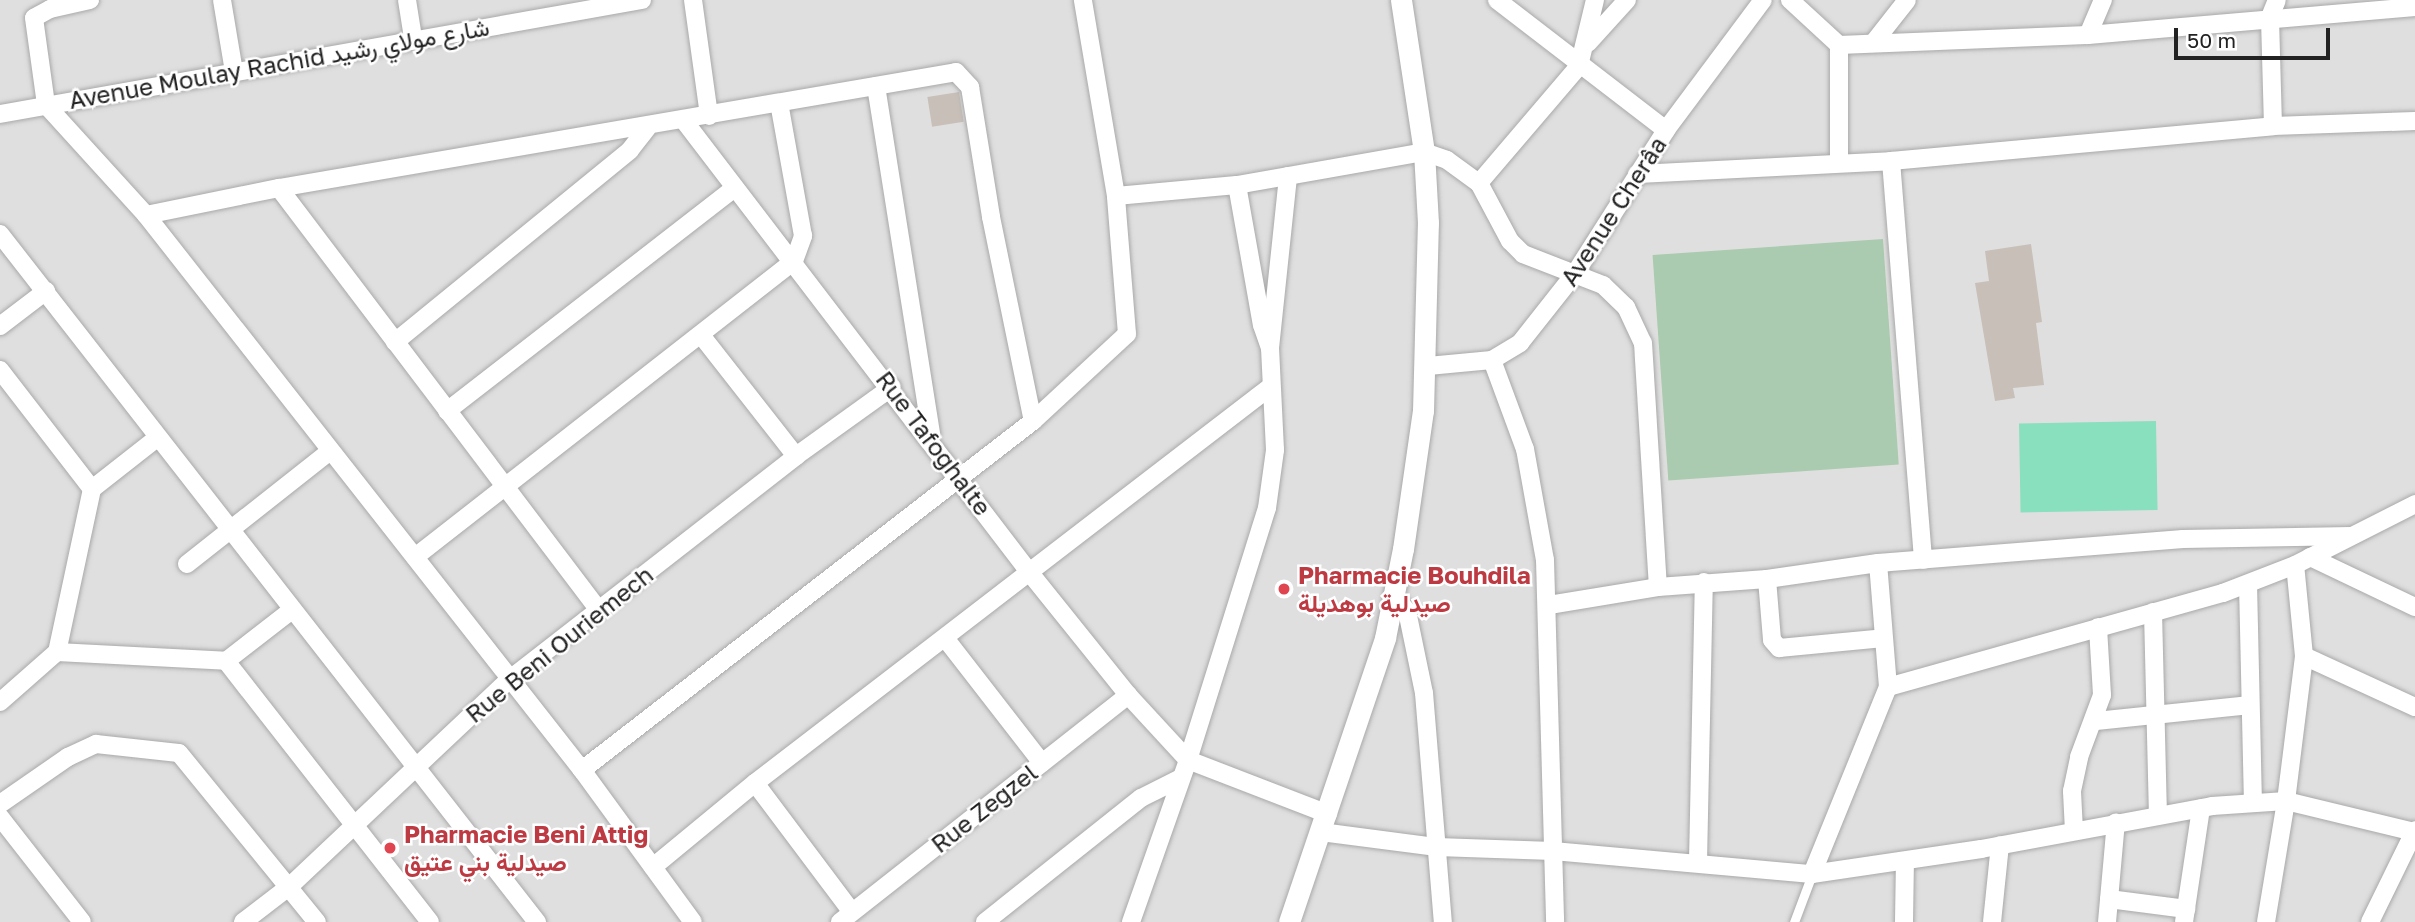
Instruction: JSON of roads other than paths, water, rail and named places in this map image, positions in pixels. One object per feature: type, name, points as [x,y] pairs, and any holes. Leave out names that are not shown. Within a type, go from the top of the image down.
[{"type":"street","points":[[90,0],[50,9],[34,18],[46,105],[146,215],[582,770],[693,922]]},
{"type":"street","points":[[222,0],[234,72]]},
{"type":"street","points":[[407,0],[413,39]]},
{"type":"street","name":"Avenue Moulay Rachid شارع مولاي رشيد","points":[[0,114],[413,39],[546,7],[642,0]]},
{"type":"street","points":[[693,0],[709,116]]},
{"type":"street","points":[[582,770],[1033,421],[1127,334],[1116,196],[1083,0]]},
{"type":"street","points":[[1289,922],[1374,678],[1394,596],[1428,366],[1424,152],[1401,0]]},
{"type":"street","points":[[1497,0],[1579,66],[1666,130]]},
{"type":"street","points":[[1479,183],[1579,66],[1588,43],[1595,0]]},
{"type":"street","points":[[1588,43],[1626,0]]},
{"type":"street","name":"Avenue Cherâa","points":[[1428,366],[1492,360],[1520,343],[1576,272],[1666,130],[1763,0]]},
{"type":"street","points":[[1790,0],[1839,45],[1839,161]]},
{"type":"street","points":[[1874,42],[1907,0]]},
{"type":"street","points":[[2088,35],[2103,0]]},
{"type":"street","points":[[1839,45],[2088,35],[2274,8],[2415,7]]},
{"type":"street","points":[[2273,126],[2274,8]]},
{"type":"street","points":[[146,215],[279,188],[685,122],[956,72],[970,87],[991,217],[1033,421]]},
{"type":"street","points":[[876,86],[931,438]]},
{"type":"street","points":[[415,557],[506,489],[794,261],[803,236],[779,103]]},
{"type":"street","points":[[1637,174],[1839,161],[1891,161],[2273,126],[2415,121]]},
{"type":"street","name":"Rue Tafoghalte","points":[[685,122],[733,189],[794,261],[892,387],[1030,573],[1128,695],[1188,760]]},
{"type":"street","points":[[395,342],[631,150],[647,128]]},
{"type":"street","points":[[1116,196],[1237,185],[1424,152],[1447,160],[1479,183],[1510,241],[1523,254],[1576,272],[1603,285],[1626,307],[1643,343],[1658,587]]},
{"type":"street","points":[[1891,161],[1923,560]]},
{"type":"street","points":[[1131,922],[1188,760],[1267,508],[1275,450],[1270,348],[1288,176]]},
{"type":"street","points":[[1237,185],[1262,325],[1270,348]]},
{"type":"street","points":[[279,188],[598,610]]},
{"type":"street","points":[[447,411],[733,189]]},
{"type":"street","points":[[0,234],[537,922]]},
{"type":"street","points":[[0,326],[46,291]]},
{"type":"street","points":[[701,335],[796,456]]},
{"type":"street","points":[[1492,360],[1525,449],[1541,526],[1549,605],[1555,922]]},
{"type":"street","points":[[0,370],[92,489]]},
{"type":"street","name":"Rue Beni Ouriemech","points":[[243,922],[290,886],[510,679],[796,456],[892,387]]},
{"type":"street","points":[[653,867],[755,783],[1270,387]]},
{"type":"street","points":[[0,702],[57,652],[92,489],[157,438]]},
{"type":"street","points":[[187,564],[330,451]]},
{"type":"street","points":[[1888,687],[2248,583],[2302,561],[2415,504]]},
{"type":"street","points":[[1549,605],[1658,587],[1767,579],[1878,563],[2183,539],[2351,536]]},
{"type":"street","points":[[2302,561],[2415,607]]},
{"type":"street","points":[[2266,922],[2286,801],[2304,656],[2302,561]]},
{"type":"street","points":[[1812,874],[1888,687],[1878,563]]},
{"type":"street","points":[[1767,579],[1772,640],[1779,649],[1884,638]]},
{"type":"street","points":[[1698,862],[1703,582]]},
{"type":"street","points":[[2248,583],[2253,802]]},
{"type":"street","points":[[1394,596],[1407,611],[1416,640],[1443,922]]},
{"type":"street","points":[[57,652],[226,661],[292,610]]},
{"type":"street","points":[[2153,612],[2158,815]]},
{"type":"street","points":[[2074,831],[2072,792],[2079,757],[2096,721],[2102,695],[2098,627]]},
{"type":"street","points":[[945,638],[1042,763]]},
{"type":"street","points":[[2304,656],[2415,706]]},
{"type":"street","points":[[226,661],[429,922]]},
{"type":"street","name":"Rue Zegzel","points":[[846,917],[1128,695]]},
{"type":"street","points":[[2096,721],[2250,705]]},
{"type":"street","points":[[0,804],[83,748],[110,743],[170,749],[187,760],[317,922]]},
{"type":"street","points":[[1188,760],[1324,823],[1437,846],[1553,851],[1812,874],[2000,845],[2200,808],[2286,801],[2414,832],[2370,922]]},
{"type":"street","points":[[985,922],[1141,798],[1181,778]]},
{"type":"street","points":[[755,783],[846,917]]},
{"type":"street","points":[[2109,899],[2185,916],[2200,808]]},
{"type":"street","points":[[0,817],[82,922]]},
{"type":"street","points":[[2107,922],[2116,822]]},
{"type":"street","points":[[1992,922],[2000,845]]},
{"type":"street","points":[[1905,861],[1905,922]]},
{"type":"lane","points":[[1794,922],[1812,874]]},
{"type":"place","name":"Pharmacie Bouhdila صيدلية بوهديلة","points":[[1284,589]]},
{"type":"place","name":"Pharmacie Beni Attig صيدلية بني عتيق","points":[[390,848]]}]
